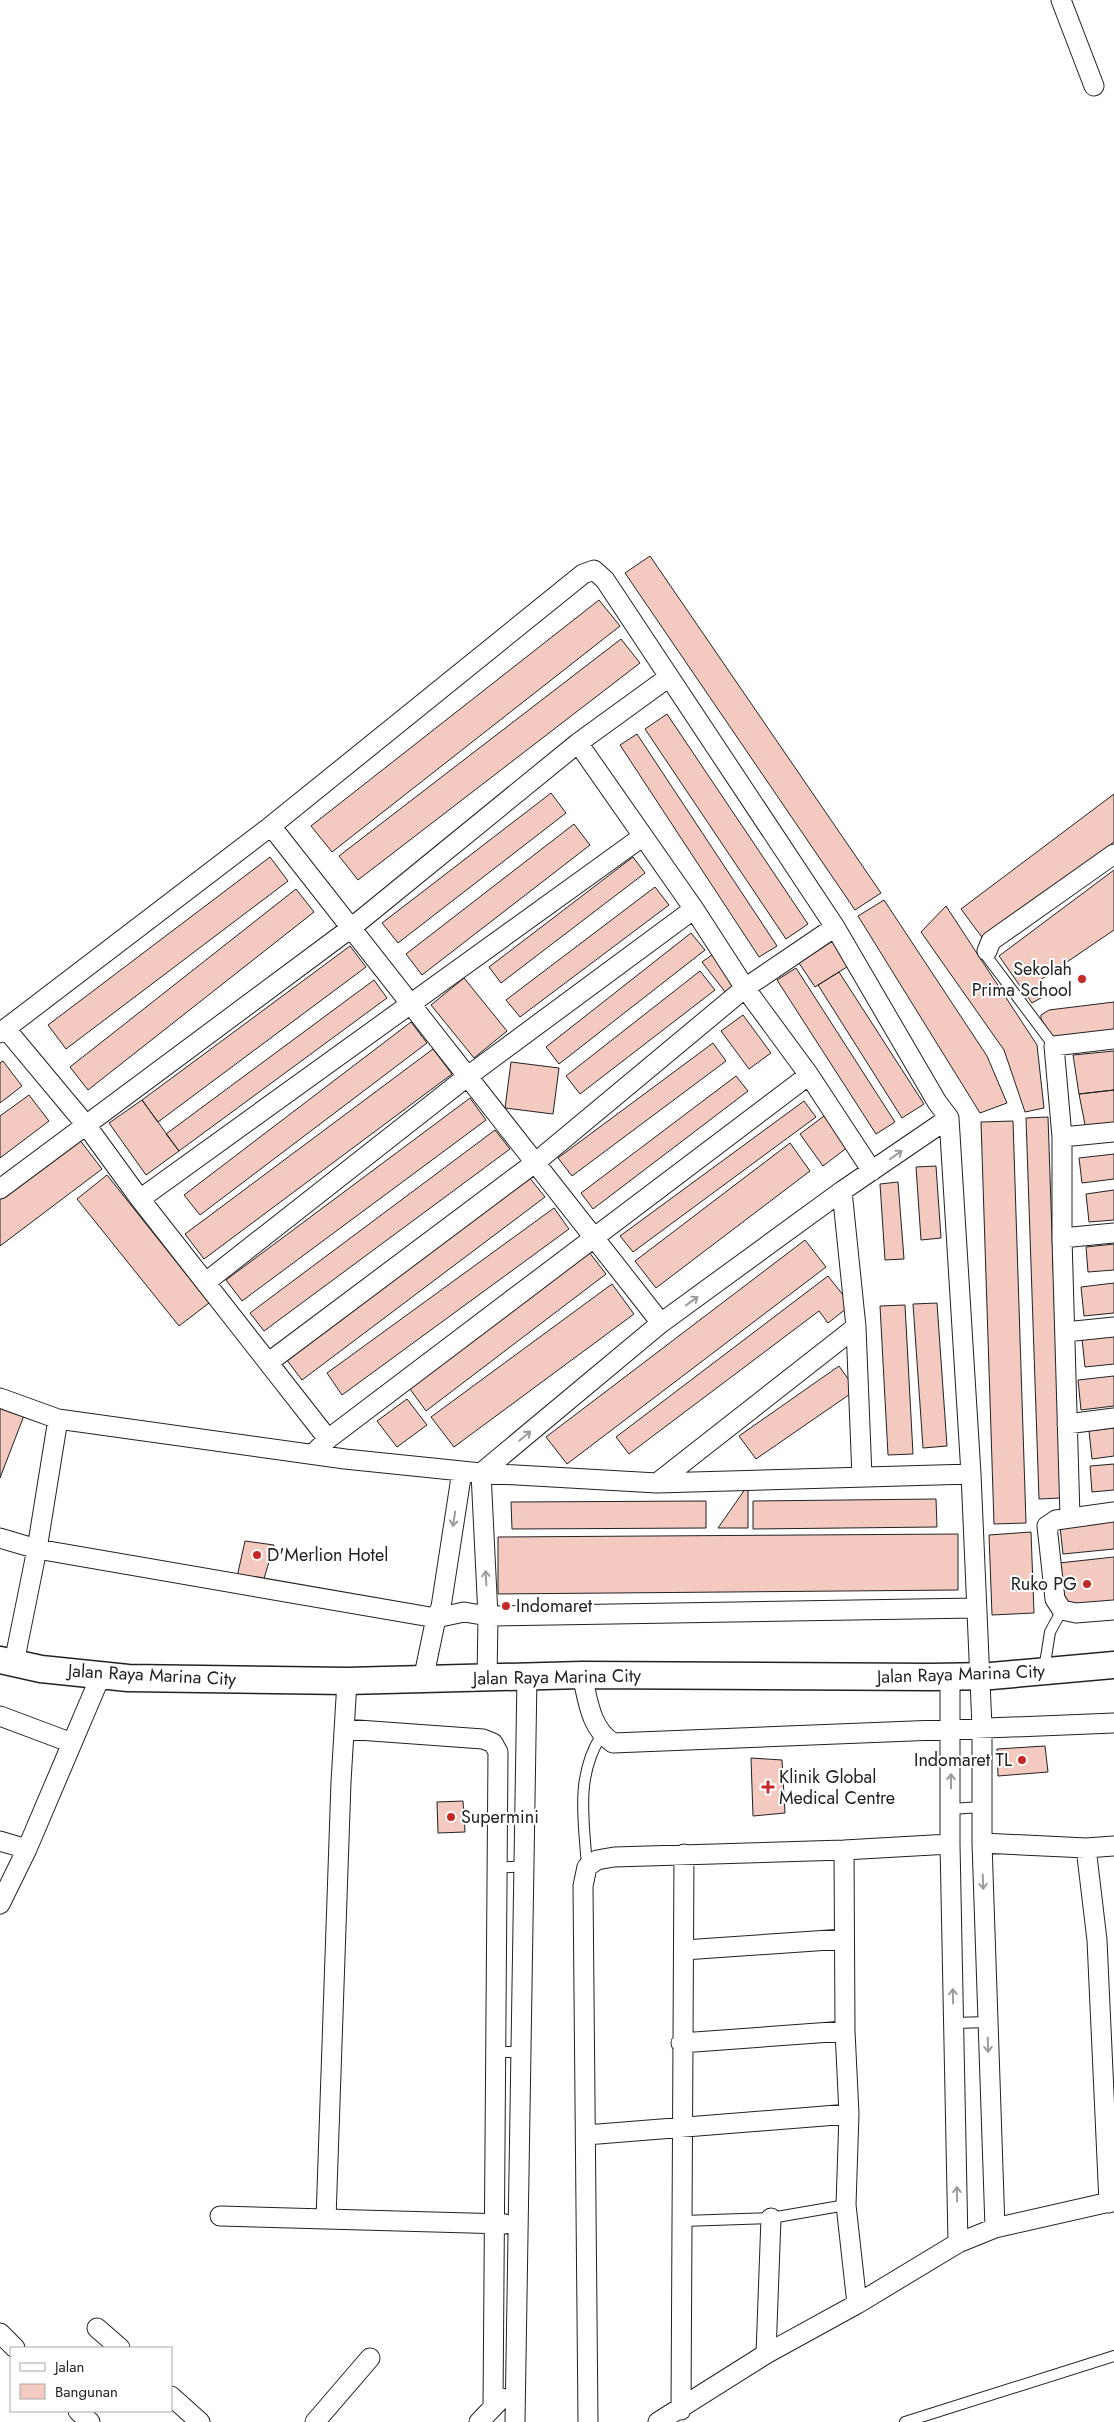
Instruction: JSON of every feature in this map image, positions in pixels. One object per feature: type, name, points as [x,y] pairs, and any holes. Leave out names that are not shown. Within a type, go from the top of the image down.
[{"type":"main road","name":"Jalan Raya Marina City","points":[[7,1661],[41,1669],[138,1678],[347,1681],[487,1679],[582,1675],[950,1677],[1044,1672],[1114,1665]]},
{"type":"street","points":[[1061,0],[1094,86]]},
{"type":"street","points":[[328,1439],[140,1199],[86,1125],[3,1031],[271,826],[589,571],[594,570],[605,580],[835,927],[937,1102],[949,1118],[971,1474],[982,1727],[981,1807],[995,2228]]},
{"type":"street","points":[[0,1189],[351,928],[578,743],[669,677]]},
{"type":"street","points":[[578,743],[694,909],[745,988],[809,1075],[872,1171]]},
{"type":"street","points":[[271,826],[661,1323]]},
{"type":"street","points":[[140,1199],[642,836]]},
{"type":"street","points":[[987,951],[991,941],[1114,854]]},
{"type":"street","points":[[206,1282],[468,1076],[694,909]]},
{"type":"street","points":[[269,1362],[536,1162],[745,988],[835,927]]},
{"type":"street","points":[[1070,1517],[1062,1238],[1062,1137],[1054,1046],[1114,1039]]},
{"type":"street","points":[[314,1453],[328,1439],[809,1075]]},
{"type":"street","points":[[481,1472],[661,1323],[842,1191],[949,1118]]},
{"type":"street","points":[[1062,1137],[1114,1132]]},
{"type":"street","points":[[842,1191],[856,1327],[862,1477]]},
{"type":"street","points":[[1062,1238],[1114,1233]]},
{"type":"street","points":[[657,1483],[856,1327]]},
{"type":"street","points":[[1064,1332],[1114,1327]]},
{"type":"street","points":[[0,1398],[58,1419],[345,1458],[462,1471],[657,1483],[971,1474]]},
{"type":"street","points":[[1067,1424],[1114,1418]]},
{"type":"street","points":[[7,1661],[37,1549],[58,1419]]},
{"type":"street","points":[[423,1680],[436,1618],[441,1607],[462,1471]]},
{"type":"street","points":[[481,1472],[488,1616],[487,1679]]},
{"type":"street","points":[[1114,1512],[1070,1517],[1056,1520],[1047,1526],[1055,1599],[1062,1610],[1076,1613],[1114,1610]]},
{"type":"street","points":[[0,1538],[37,1549],[436,1618],[464,1612],[488,1616],[976,1608]]},
{"type":"street","points":[[0,1904],[27,1849],[101,1675]]},
{"type":"street","points":[[582,1675],[594,1723],[602,1736],[613,1743],[1114,1723]]},
{"type":"street","points":[[515,2422],[526,1866],[527,1676]]},
{"type":"street","points":[[950,1677],[950,1844],[958,2242]]},
{"type":"street","points":[[326,2219],[347,1681]]},
{"type":"street","points":[[0,1716],[72,1744]]},
{"type":"street","points":[[344,1729],[483,1739],[493,1743],[498,1752],[494,2407]]},
{"type":"street","points":[[0,1841],[27,1849]]},
{"type":"street","points":[[982,1843],[1086,1848],[1114,1846]]},
{"type":"street","points":[[588,2422],[583,1886],[587,1867],[597,1860],[614,1857],[844,1850],[950,1844]]},
{"type":"street","points":[[658,2422],[681,2410],[766,2354],[857,2304],[958,2242],[995,2228],[1111,2202],[1105,1939],[1086,1848]]},
{"type":"street","points":[[844,1850],[845,2031],[849,2114],[846,2205],[857,2304]]},
{"type":"street","points":[[681,2410],[683,2128],[681,2043],[684,1950],[684,1854]]},
{"type":"street","points":[[684,1950],[844,1939]]},
{"type":"street","points":[[681,2043],[845,2031]]},
{"type":"street","points":[[586,2135],[849,2114]]},
{"type":"street","points":[[220,2216],[518,2224]]},
{"type":"street","points":[[766,2354],[772,2218]]},
{"type":"street","points":[[98,2328],[119,2347]]},
{"type":"street","points":[[0,2333],[14,2347]]},
{"type":"street","points":[[314,2422],[370,2358]]},
{"type":"street","points":[[479,2422],[515,2384]]},
{"type":"street","points":[[172,2397],[200,2422]]},
{"type":"street","points":[[79,2412],[90,2422]]},
{"type":"lane","points":[[987,951],[988,958],[1054,1046]]},
{"type":"lane","points":[[1044,1672],[1050,1632],[1062,1610]]},
{"type":"lane","points":[[587,1867],[582,1797],[591,1752],[602,1736]]},
{"type":"lane","points":[[951,1809],[981,1807]]},
{"type":"lane","points":[[497,1868],[526,1866]]},
{"type":"lane","points":[[954,2023],[988,2022]]},
{"type":"lane","points":[[496,2052],[522,2052]]},
{"type":"lane","points":[[683,2220],[772,2218],[846,2205]]},
{"type":"lane","points":[[905,2422],[1114,2356]]},
{"type":"building","points":[[650,556],[881,893],[855,910],[625,573]]},
{"type":"building","points":[[599,600],[620,626],[332,852],[311,826]]},
{"type":"building","points":[[621,639],[640,663],[358,880],[339,856]]},
{"type":"building","points":[[667,714],[808,924],[786,939],[645,729]]},
{"type":"building","points":[[637,734],[777,946],[759,957],[620,745]]},
{"type":"building","points":[[551,793],[566,813],[398,943],[382,923]]},
{"type":"building","points":[[1114,794],[1114,842],[984,940],[961,909]]},
{"type":"building","points":[[574,824],[590,845],[422,975],[406,954]]},
{"type":"building","points":[[270,857],[288,881],[66,1049],[48,1025]]},
{"type":"building","points":[[633,857],[645,873],[501,983],[489,967]]},
{"type":"building","points":[[1114,870],[1114,930],[1039,981],[1048,994],[1032,1003],[999,956]]},
{"type":"building","points":[[655,887],[669,905],[520,1017],[506,1000]]},
{"type":"building","points":[[296,889],[314,912],[88,1090],[70,1067]]},
{"type":"building","points":[[884,900],[987,1056],[1007,1103],[980,1113],[858,916]]},
{"type":"building","points":[[946,906],[1037,1045],[1044,1108],[1025,1112],[1004,1050],[921,932]]},
{"type":"building","points":[[691,933],[705,950],[559,1064],[546,1047]]},
{"type":"building","points":[[834,940],[850,965],[815,987],[799,963]]},
{"type":"building","points":[[350,946],[366,967],[158,1122],[142,1100]]},
{"type":"building","points":[[716,952],[742,987],[729,997],[702,962]]},
{"type":"building","points":[[796,968],[895,1122],[876,1134],[777,980]]},
{"type":"building","points":[[700,971],[715,990],[580,1094],[566,1076]]},
{"type":"building","points":[[839,972],[924,1104],[902,1118],[818,985]]},
{"type":"building","points":[[464,978],[507,1031],[474,1058],[431,1005]]},
{"type":"building","points":[[374,980],[387,998],[179,1151],[166,1134]]},
{"type":"building","points":[[1114,1002],[1114,1033],[1055,1040],[1041,1019],[1041,1015],[1049,1010]]},
{"type":"building","points":[[743,1015],[771,1053],[749,1069],[721,1031]]},
{"type":"building","points":[[411,1022],[427,1043],[200,1215],[184,1195]]},
{"type":"building","points":[[713,1043],[726,1061],[572,1176],[558,1158]]},
{"type":"building","points":[[433,1049],[452,1074],[204,1259],[185,1234]]},
{"type":"building","points":[[1114,1051],[1114,1090],[1079,1094],[1073,1055]]},
{"type":"building","points":[[3,1061],[22,1086],[0,1103],[0,1063]]},
{"type":"building","points":[[511,1062],[559,1068],[553,1114],[505,1108]]},
{"type":"building","points":[[736,1076],[748,1091],[593,1209],[581,1193]]},
{"type":"building","points":[[1114,1090],[1114,1132],[1087,1135],[1079,1094]]},
{"type":"building","points":[[29,1095],[49,1121],[0,1158],[0,1116]]},
{"type":"building","points":[[470,1098],[486,1120],[242,1301],[226,1280]]},
{"type":"building","points":[[142,1100],[179,1151],[146,1175],[109,1123]]},
{"type":"building","points":[[804,1101],[816,1117],[633,1252],[620,1236]]},
{"type":"building","points":[[824,1116],[848,1147],[823,1166],[800,1134]]},
{"type":"building","points":[[1048,1117],[1061,1498],[1039,1499],[1026,1118]]},
{"type":"building","points":[[1013,1121],[1026,1523],[994,1524],[981,1122]]},
{"type":"building","points":[[495,1130],[510,1149],[264,1331],[250,1313]]},
{"type":"building","points":[[79,1139],[102,1169],[0,1246],[0,1199]]},
{"type":"building","points":[[790,1143],[810,1171],[656,1288],[635,1261]]},
{"type":"building","points":[[1114,1154],[1114,1179],[1082,1183],[1079,1158]]},
{"type":"building","points":[[936,1166],[941,1238],[921,1240],[916,1167]]},
{"type":"building","points":[[107,1175],[209,1303],[179,1326],[77,1199]]},
{"type":"building","points":[[529,1177],[545,1197],[302,1380],[286,1359]]},
{"type":"building","points":[[898,1182],[904,1259],[885,1260],[880,1184]]},
{"type":"building","points":[[1114,1190],[1114,1220],[1089,1222],[1086,1194]]},
{"type":"building","points":[[554,1208],[569,1229],[342,1395],[327,1373]]},
{"type":"building","points":[[805,1240],[826,1267],[567,1464],[546,1437]]},
{"type":"building","points":[[1114,1244],[1114,1270],[1088,1272],[1086,1247]]},
{"type":"building","points":[[589,1252],[606,1274],[426,1411],[410,1389]]},
{"type":"building","points":[[828,1276],[851,1305],[828,1323],[819,1311],[629,1454],[616,1437]]},
{"type":"building","points":[[1114,1283],[1114,1313],[1084,1316],[1081,1287]]},
{"type":"building","points":[[612,1284],[634,1314],[454,1447],[431,1417]]},
{"type":"building","points":[[937,1303],[947,1446],[923,1448],[913,1304]]},
{"type":"building","points":[[905,1305],[913,1454],[888,1455],[880,1306]]},
{"type":"building","points":[[1114,1336],[1114,1364],[1085,1367],[1082,1339]]},
{"type":"building","points":[[839,1366],[856,1390],[756,1459],[739,1436]]},
{"type":"building","points":[[1114,1376],[1114,1406],[1081,1410],[1078,1380]]},
{"type":"building","points":[[407,1399],[427,1425],[397,1447],[377,1421]]},
{"type":"building","points":[[0,1404],[25,1413],[0,1478]]},
{"type":"building","points":[[1114,1428],[1114,1456],[1092,1459],[1089,1431]]},
{"type":"building","points":[[1114,1464],[1114,1490],[1092,1492],[1090,1466]]},
{"type":"building","points":[[748,1485],[748,1528],[718,1528]]},
{"type":"building","points":[[936,1499],[937,1527],[753,1529],[753,1501]]},
{"type":"building","points":[[706,1501],[706,1528],[512,1529],[511,1502]]},
{"type":"building","points":[[1114,1521],[1114,1549],[1063,1554],[1060,1527]]},
{"type":"building","points":[[1031,1532],[1034,1613],[992,1615],[989,1535]]},
{"type":"building","points":[[958,1534],[958,1590],[498,1594],[498,1537]]},
{"type":"building","name":"D'Merlion Hotel","points":[[245,1541],[274,1545],[263,1582],[237,1577]]},
{"type":"building","name":"Ruko PG","points":[[1114,1557],[1114,1605],[1062,1610],[1059,1563]]},
{"type":"building","name":"Indomaret TL","points":[[1045,1746],[1048,1772],[998,1776],[997,1749]]},
{"type":"building","name":"Klinik Global Medical Centre","points":[[751,1758],[782,1760],[785,1813],[753,1816]]},
{"type":"building","name":"Supermini","points":[[463,1801],[465,1832],[438,1833],[437,1802]]},
{"type":"place","name":"Sekolah Prima School","points":[[1082,979]]},
{"type":"place","name":"D'Merlion Hotel","points":[[257,1555]]},
{"type":"place","name":"Ruko PG","points":[[1087,1584]]},
{"type":"place","name":"Indomaret","points":[[506,1606]]},
{"type":"place","name":"Indomaret TL","points":[[1022,1760]]},
{"type":"place","name":"Klinik Global Medical Centre","points":[[768,1787]]},
{"type":"place","name":"Supermini","points":[[451,1817]]}]
